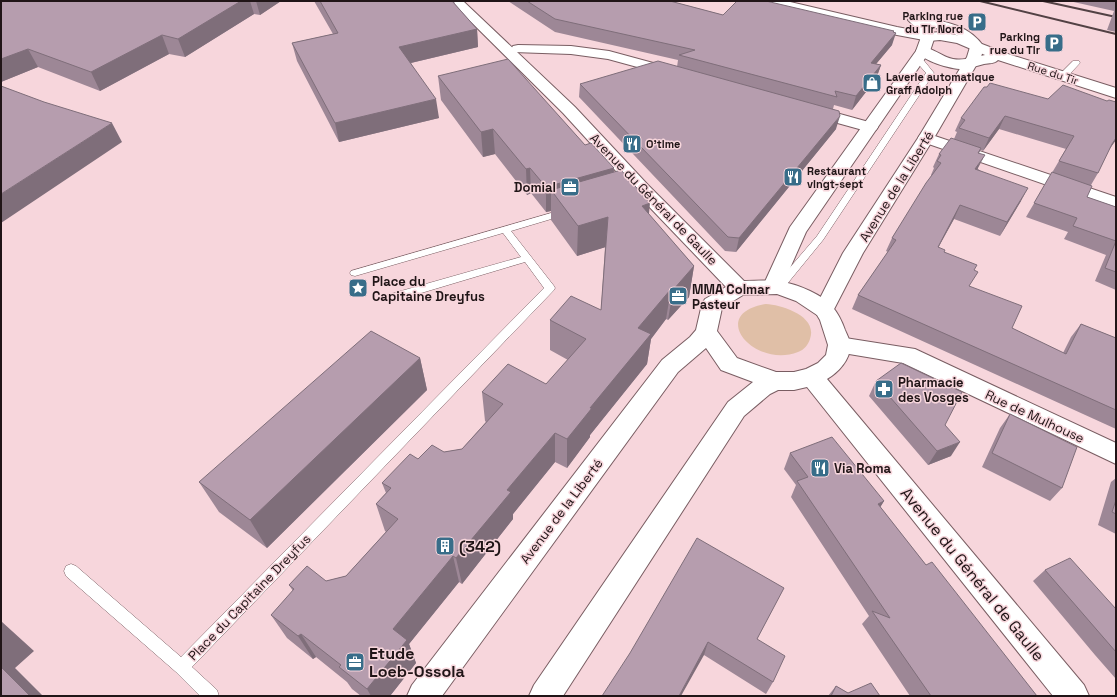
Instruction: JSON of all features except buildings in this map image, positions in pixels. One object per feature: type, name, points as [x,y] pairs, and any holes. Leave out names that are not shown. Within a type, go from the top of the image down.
[{"type":"street","name":"Avenue du Général de Gaulle","points":[[456,1],[569,110]]},
{"type":"street","name":"Avenue du Général de Gaulle","points":[[469,1],[518,49],[638,190],[739,288]]},
{"type":"street","points":[[770,1],[929,37],[940,36],[955,38],[977,47]]},
{"type":"street","name":"Rue du Tir","points":[[929,37],[928,30],[909,19],[949,27],[968,37],[977,47],[1116,93]]},
{"type":"street","points":[[776,287],[797,231],[920,55],[929,37]]},
{"type":"street","name":"Avenue de la Liberté","points":[[824,310],[853,253],[926,138],[970,64],[977,47]]},
{"type":"street","points":[[518,49],[571,50],[609,55],[685,76]]},
{"type":"street","points":[[920,55],[953,64],[970,64]]},
{"type":"street","name":"Rue du Tir","points":[[970,64],[977,60],[997,60],[1116,101]]},
{"type":"street","points":[[797,107],[870,127]]},
{"type":"street","points":[[926,138],[1116,203]]},
{"type":"street","points":[[776,287],[803,296],[824,310],[830,317],[840,345],[836,358],[826,369],[812,377],[794,381],[775,381],[729,364],[706,332],[712,304],[739,288],[776,287]]},
{"type":"street","name":"Avenue de la Liberté","points":[[422,696],[670,366],[698,343],[706,332]]},
{"type":"street","name":"Rue de Mulhouse","points":[[840,345],[907,355],[1116,454]]},
{"type":"street","name":"Avenue du Général de Gaulle","points":[[812,377],[1073,696]]},
{"type":"street","points":[[545,696],[736,409],[762,388],[775,381]]},
{"type":"lane","points":[[776,287],[820,238],[930,74],[920,55]]},
{"type":"lane","points":[[1063,76],[1076,63]]},
{"type":"lane","points":[[355,273],[574,209]]},
{"type":"lane","name":"Place du Capitaine Dreyfus","points":[[181,667],[550,288],[505,229]]},
{"type":"lane","points":[[391,298],[528,258]]},
{"type":"lane","name":"Place du Capitaine Dreyfus","points":[[71,571],[181,667],[211,696]]},
{"type":"shaded area","points":[[766,304],[789,309],[804,318],[809,324],[811,331],[810,339],[804,349],[798,352],[782,355],[766,353],[753,347],[743,338],[738,328],[740,318],[748,310]]},
{"type":"railway","points":[[980,1],[1116,34]]},
{"type":"railway","points":[[1043,1],[1116,17]]},
{"type":"place","name":"Parking rue du Tir Nord","points":[[977,22]]},
{"type":"place","name":"Parking rue du Tir","points":[[1054,43]]},
{"type":"place","name":"Laverie automatique Graff Adolph","points":[[872,83]]},
{"type":"place","name":"O'time","points":[[632,144]]},
{"type":"place","name":"Restaurant vingt-sept","points":[[793,177]]},
{"type":"place","name":"Domial","points":[[570,187]]},
{"type":"place","name":"Place du Capitaine Dreyfus","points":[[358,288]]},
{"type":"place","name":"MMA Colmar Pasteur","points":[[678,296]]},
{"type":"place","name":"Pharmacie des Vosges","points":[[884,389]]},
{"type":"place","name":"Via Roma","points":[[820,468]]},
{"type":"place","name":"(342)","points":[[445,546]]},
{"type":"place","name":"Etude Loeb-Ossola","points":[[355,662]]}]
